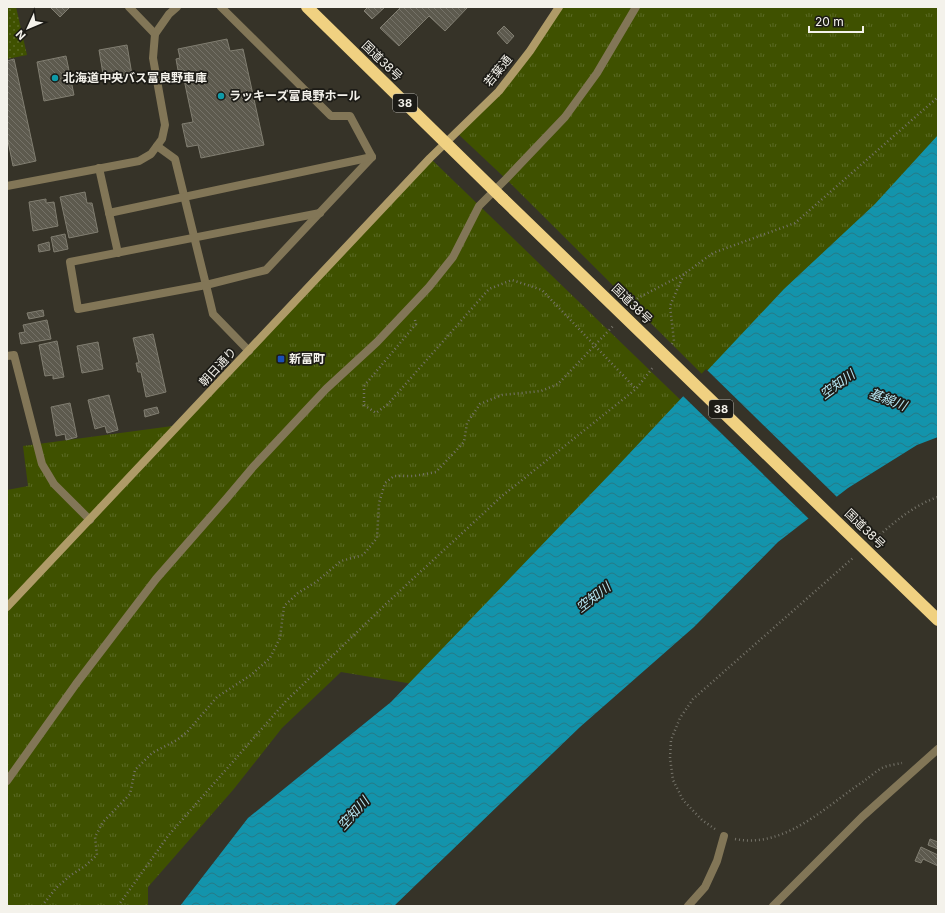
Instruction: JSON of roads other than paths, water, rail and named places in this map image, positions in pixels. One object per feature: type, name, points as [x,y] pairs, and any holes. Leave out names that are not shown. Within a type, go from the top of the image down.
[{"type":"highway","name":"国道38号","points":[[307,7],[938,620]]},
{"type":"street","points":[[129,7],[155,34]]},
{"type":"street","points":[[7,186],[140,161],[151,154],[162,139],[165,125],[153,58],[155,34],[169,14],[176,7]]},
{"type":"street","points":[[221,7],[331,116],[350,116],[372,157]]},
{"type":"street","name":"若葉通","points":[[446,143],[499,91],[530,51],[559,7]]},
{"type":"street","points":[[7,781],[76,684],[156,579],[258,461],[326,389],[377,342],[429,287],[453,257],[479,206],[565,117],[597,73],[636,7]]},
{"type":"street","name":"朝日通り","points":[[7,607],[446,143]]},
{"type":"street","points":[[157,146],[175,159],[213,314],[249,351]]},
{"type":"street","points":[[109,213],[372,157]]},
{"type":"street","points":[[320,213],[70,262],[78,309],[206,285],[266,270],[320,213],[372,157]]},
{"type":"street","points":[[99,168],[118,253]]},
{"type":"street","points":[[7,356],[14,355],[42,464],[54,484],[90,520]]},
{"type":"street","points":[[773,906],[862,817],[938,749]]},
{"type":"street","points":[[688,906],[705,887],[717,862],[724,836]]},
{"type":"water","points":[[938,135],[938,437],[917,445],[848,488],[778,542],[694,627],[580,727],[394,906],[180,906],[248,818],[391,702],[612,472],[784,289],[875,204]]},
{"type":"place","name":"北海道中央バス富良野車庫","points":[[55,78]]},
{"type":"place","name":"ラッキーズ富良野ホール","points":[[221,96]]},
{"type":"place","name":"新富町","points":[[281,359]]},
{"type":"water label","name":"空知川","points":[[837,384]]},
{"type":"water label","name":"基線川","points":[[888,399]]},
{"type":"water label","name":"空知川","points":[[593,597]]},
{"type":"water label","name":"空知川","points":[[353,813]]}]
